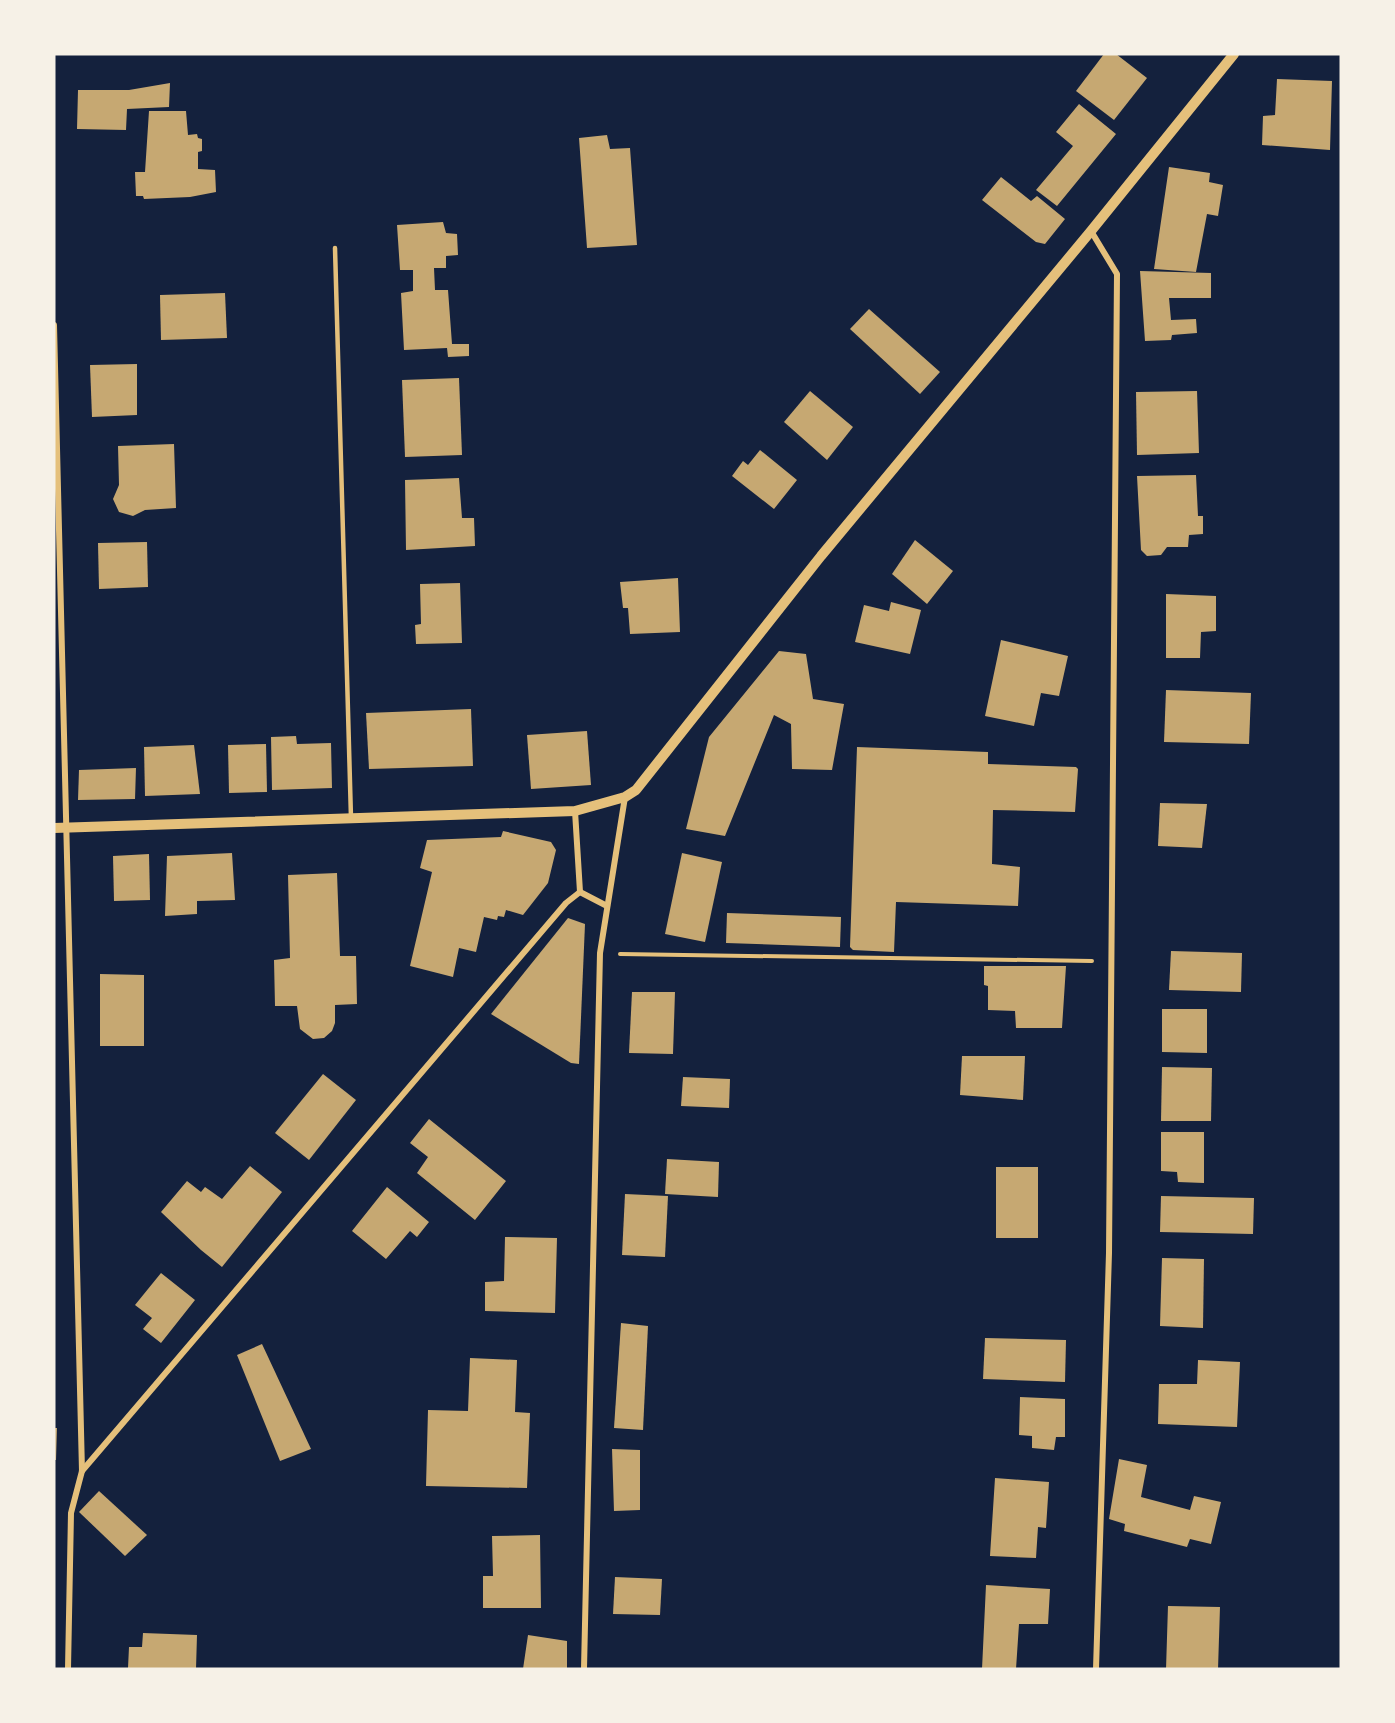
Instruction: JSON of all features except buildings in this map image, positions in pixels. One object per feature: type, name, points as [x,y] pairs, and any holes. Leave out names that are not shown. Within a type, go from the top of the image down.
[{"type":"street","points":[[54,828],[575,811],[624,797],[636,790],[821,556],[1091,231],[1234,54]]},
{"type":"street","points":[[1091,231],[1117,274],[1109,1253],[1096,1669]]},
{"type":"street","points":[[54,325],[82,1471],[71,1513],[68,1669]]},
{"type":"street","points":[[584,1669],[600,953],[624,797]]},
{"type":"street","points":[[575,811],[580,892]]},
{"type":"street","points":[[580,892],[607,906]]},
{"type":"street","points":[[82,1471],[558,912],[580,892]]},
{"type":"lane","points":[[335,248],[351,818]]},
{"type":"path","points":[[600,953],[1111,962]]}]
